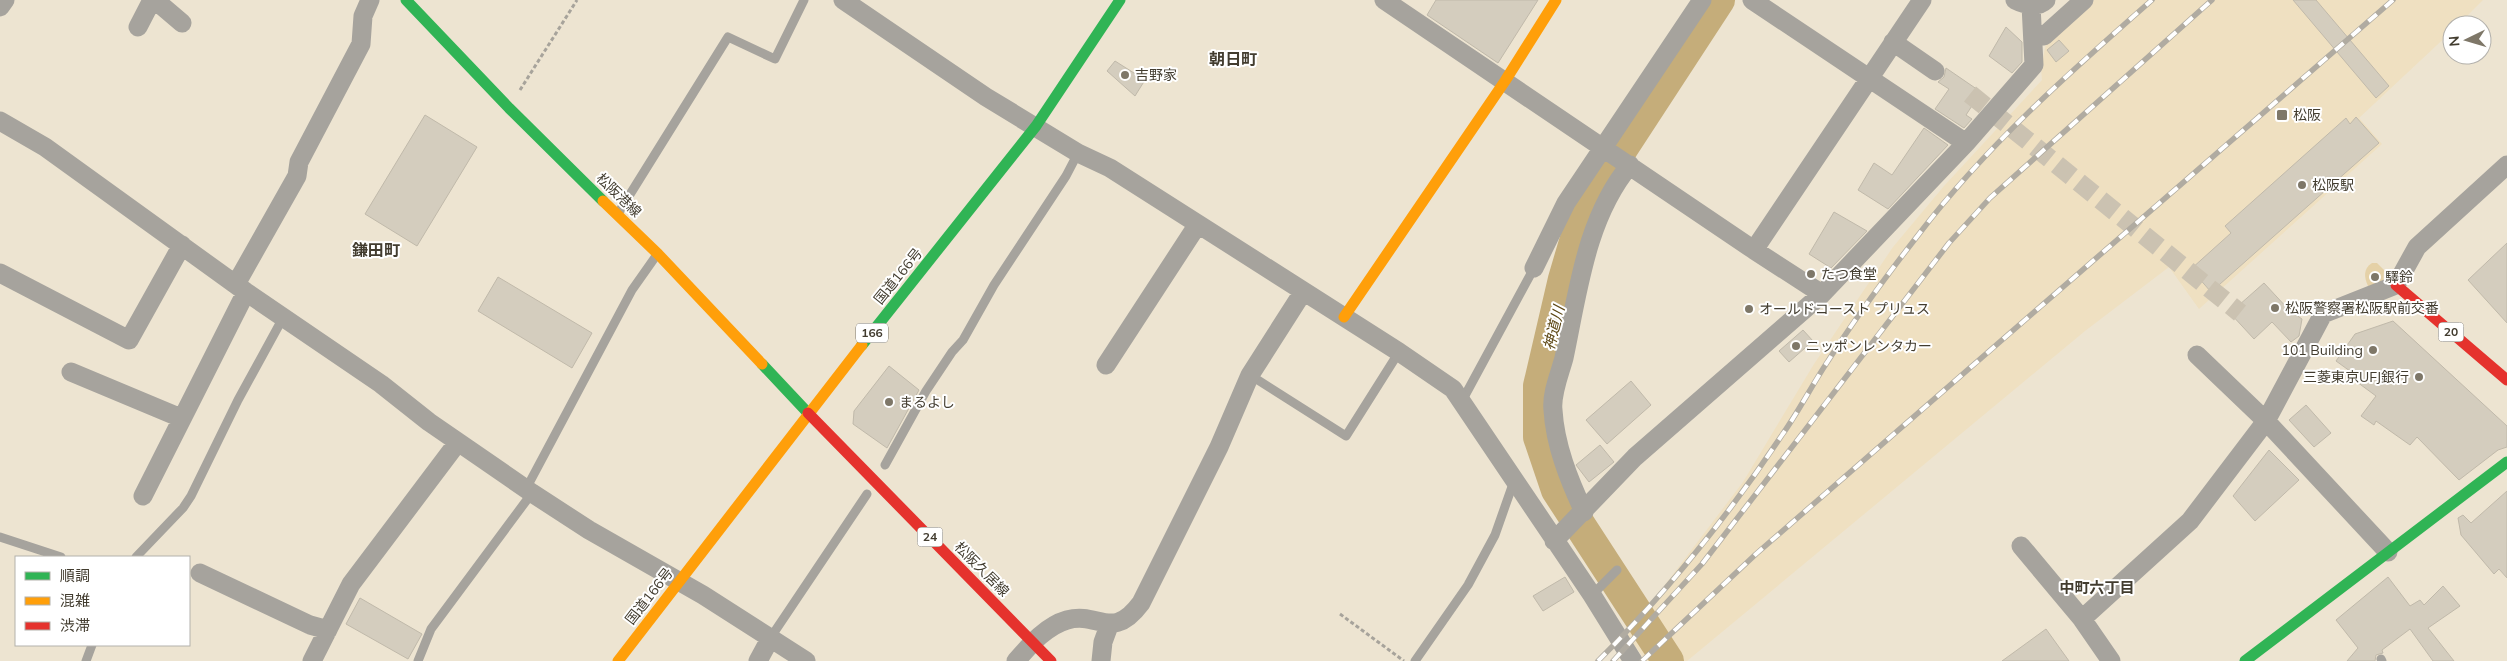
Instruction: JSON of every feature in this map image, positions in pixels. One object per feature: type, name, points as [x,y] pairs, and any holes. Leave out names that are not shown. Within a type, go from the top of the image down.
[{"type":"main road","name":"松阪港線","points":[[406,0],[509,108],[658,254],[808,413]]},
{"type":"main road","name":"国道166号","points":[[618,661],[808,413],[1036,126],[1120,0]]},
{"type":"main road","points":[[1344,317],[1505,81],[1556,0]]},
{"type":"main road","name":"20","points":[[2396,285],[2507,380]]},
{"type":"main road","name":"松阪久居線","points":[[808,413],[1051,661]]},
{"type":"main road","points":[[2245,661],[2316,609],[2507,462]]},
{"type":"street","points":[[0,7],[5,0]]},
{"type":"street","points":[[138,27],[153,0],[182,23]]},
{"type":"street","points":[[143,496],[241,288],[297,176],[299,162],[361,44],[362,16],[370,0]]},
{"type":"street","points":[[843,0],[986,96],[1078,153],[1110,168],[1399,352],[1453,389],[1592,595],[1633,661]]},
{"type":"street","points":[[1384,0],[1822,294]]},
{"type":"street","points":[[1534,268],[1566,203],[1616,156],[1702,0]]},
{"type":"street","points":[[1752,0],[1966,143]]},
{"type":"street","points":[[1754,250],[1922,0]]},
{"type":"street","points":[[2070,0],[2043,24],[2044,36],[2084,0]]},
{"type":"street","points":[[1554,541],[1584,512],[1635,456],[1732,374],[1822,294],[1966,143],[2034,65],[2031,2]]},
{"type":"street","points":[[1893,42],[1935,70]]},
{"type":"street","points":[[0,121],[45,147],[529,491],[589,530],[771,637],[806,661]]},
{"type":"street","points":[[1584,512],[1566,472],[1552,408],[1583,268],[1595,226],[1620,178],[1616,156]]},
{"type":"street","points":[[2082,618],[2190,521],[2266,421],[2324,314],[2396,285],[2417,247],[2507,165]]},
{"type":"street","points":[[1106,365],[1198,224]]},
{"type":"street","points":[[0,273],[129,340],[182,245]]},
{"type":"street","points":[[1016,661],[1033,642],[1051,628],[1069,620],[1110,623],[1123,621],[1131,616],[1141,603],[1219,446],[1250,375],[1303,292]]},
{"type":"street","points":[[2197,355],[2266,421],[2388,552]]},
{"type":"street","points":[[71,372],[181,418]]},
{"type":"street","points":[[312,661],[351,584],[458,442]]},
{"type":"street","points":[[2021,546],[2082,618],[2111,661]]},
{"type":"street","points":[[200,572],[310,625],[328,630]]},
{"type":"street","points":[[1101,661],[1103,642],[1110,623]]},
{"type":"street","points":[[758,661],[771,637]]},
{"type":"lane","points":[[618,215],[728,37],[774,59],[804,0]]},
{"type":"lane","points":[[884,465],[926,391],[952,352],[963,340],[994,285],[1066,176],[1078,153]]},
{"type":"lane","points":[[418,661],[431,629],[529,491],[632,290],[658,254]]},
{"type":"lane","points":[[1462,401],[1534,268]]},
{"type":"lane","points":[[137,556],[184,508],[284,316]]},
{"type":"lane","points":[[1250,375],[1346,436],[1399,352]]},
{"type":"lane","points":[[1415,661],[1468,585],[1495,535],[1514,481]]},
{"type":"lane","points":[[771,637],[867,494]]},
{"type":"lane","points":[[0,537],[58,556]]},
{"type":"lane","points":[[1592,595],[1617,570]]},
{"type":"lane","points":[[86,661],[92,646]]},
{"type":"path","points":[[509,108],[577,0]]},
{"type":"path","points":[[1340,614],[1404,661]]},
{"type":"shaded area","points":[[2094,0],[2483,0],[2468,15],[2442,15],[2442,40],[2359,118],[2382,144],[2199,309],[2169,267],[2085,331],[1687,661],[1646,661],[1627,635],[1743,482],[1814,364],[1893,247],[1944,186],[2042,80],[2041,68],[2046,43]]},
{"type":"shaded area","points":[[2372,263],[2377,263],[2384,270],[2383,284],[2368,286],[2365,273]]},
{"type":"building","points":[[1436,0],[1538,0],[1498,63],[1427,15]]},
{"type":"building","points":[[2293,0],[2316,0],[2389,86],[2376,98]]},
{"type":"building","points":[[2006,27],[2022,42],[2022,62],[2012,73],[1989,56]]},
{"type":"building","points":[[2059,40],[2069,51],[2056,62],[2047,50]]},
{"type":"building","name":"吉野家","points":[[1115,61],[1145,80],[1135,96],[1107,71]]},
{"type":"building","points":[[1946,68],[1981,92],[1966,115],[1972,119],[1964,128],[1935,109],[1949,89],[1938,82],[1944,77]]},
{"type":"building","points":[[425,115],[477,147],[417,246],[365,214]]},
{"type":"building","name":"松阪駅","points":[[2356,117],[2379,143],[2211,292],[2191,269],[2231,233],[2225,226],[2346,118],[2350,124]]},
{"type":"building","points":[[1924,128],[1948,145],[1888,209],[1858,190],[1874,163],[1892,175]]},
{"type":"building","points":[[1834,212],[1867,231],[1831,268],[1809,254]]},
{"type":"building","points":[[2507,243],[2507,323],[2468,280]]},
{"type":"building","points":[[498,277],[592,333],[572,368],[478,311]]},
{"type":"building","points":[[2264,283],[2289,310],[2302,319],[2299,336],[2291,342],[2272,322],[2254,339],[2230,313]]},
{"type":"building","points":[[2393,321],[2507,426],[2507,447],[2498,450],[2459,480],[2417,437],[2410,445],[2376,421],[2374,425],[2361,416],[2376,396],[2357,382],[2361,379],[2336,361],[2355,334]]},
{"type":"building","name":"ニッポンレンタカー","points":[[1803,330],[1813,341],[1789,362],[1779,351]]},
{"type":"building","name":"まるよし","points":[[889,366],[919,390],[887,448],[853,424],[854,411]]},
{"type":"building","points":[[1631,381],[1651,405],[1607,444],[1586,420]]},
{"type":"building","points":[[2306,405],[2331,433],[2314,447],[2289,420]]},
{"type":"building","points":[[1600,445],[1614,462],[1589,482],[1576,465]]},
{"type":"building","points":[[2269,450],[2299,480],[2255,521],[2233,496]]},
{"type":"building","points":[[2507,491],[2507,578],[2499,569],[2494,574],[2461,535],[2458,518],[2463,515],[2471,523]]},
{"type":"building","points":[[1565,577],[1574,592],[1543,611],[1533,596]]},
{"type":"building","points":[[2388,577],[2410,606],[2420,600],[2424,605],[2443,586],[2460,606],[2428,628],[2454,661],[2433,661],[2410,629],[2382,650],[2383,653],[2376,655],[2375,661],[2347,661],[2358,648],[2336,620]]},
{"type":"building","points":[[360,598],[422,634],[408,659],[346,624]]},
{"type":"building","points":[[2046,629],[2069,661],[2002,661]]},
{"type":"waterway","name":"神道川","points":[[1668,661],[1557,490],[1539,437],[1539,386],[1564,279],[1582,218],[1623,147],[1719,0]]},
{"type":"tunnel","points":[[1970,94],[2240,313]]},
{"type":"railway","points":[[1598,661],[1672,581],[1740,495],[1788,426],[1822,370],[1861,312],[1895,265],[1945,202],[2030,111],[2152,0]]},
{"type":"railway","points":[[1613,661],[1702,564],[1949,243],[1990,198],[2212,0]]},
{"type":"railway","points":[[1642,661],[1756,554],[2393,0]]},
{"type":"traffic: fast","points":[[406,0],[509,108],[603,201]]},
{"type":"traffic: fast","points":[[862,345],[1036,126],[1120,0]]},
{"type":"traffic: fast","points":[[762,364],[808,413]]},
{"type":"traffic: fast","points":[[2245,661],[2507,462]]},
{"type":"traffic: slow","points":[[1344,317],[1505,81],[1556,0]]},
{"type":"traffic: slow","points":[[603,201],[658,254],[762,364]]},
{"type":"traffic: slow","points":[[618,661],[862,345]]},
{"type":"traffic: jam","points":[[2396,285],[2507,380]]},
{"type":"traffic: jam","points":[[808,413],[1051,661]]},
{"type":"place","name":"吉野家","points":[[1125,75]]},
{"type":"place","name":"松阪","points":[[2282,115]]},
{"type":"place","name":"松阪駅","points":[[2302,185]]},
{"type":"place","name":"たつ食堂","points":[[1811,274]]},
{"type":"place","name":"驛鈴","points":[[2375,277]]},
{"type":"place","name":"松阪警察署松阪駅前交番","points":[[2275,308]]},
{"type":"place","name":"オールドコースト プリュス","points":[[1749,309]]},
{"type":"place","name":"ニッポンレンタカー","points":[[1796,346]]},
{"type":"place","name":"101 Building","points":[[2373,350]]},
{"type":"place","name":"三菱東京UFJ銀行","points":[[2419,377]]},
{"type":"place","name":"まるよし","points":[[889,402]]},
{"type":"district","name":"朝日町","points":[[1233,59]]},
{"type":"district","name":"鎌田町","points":[[376,250]]},
{"type":"district","name":"中町六丁目","points":[[2097,588]]}]
